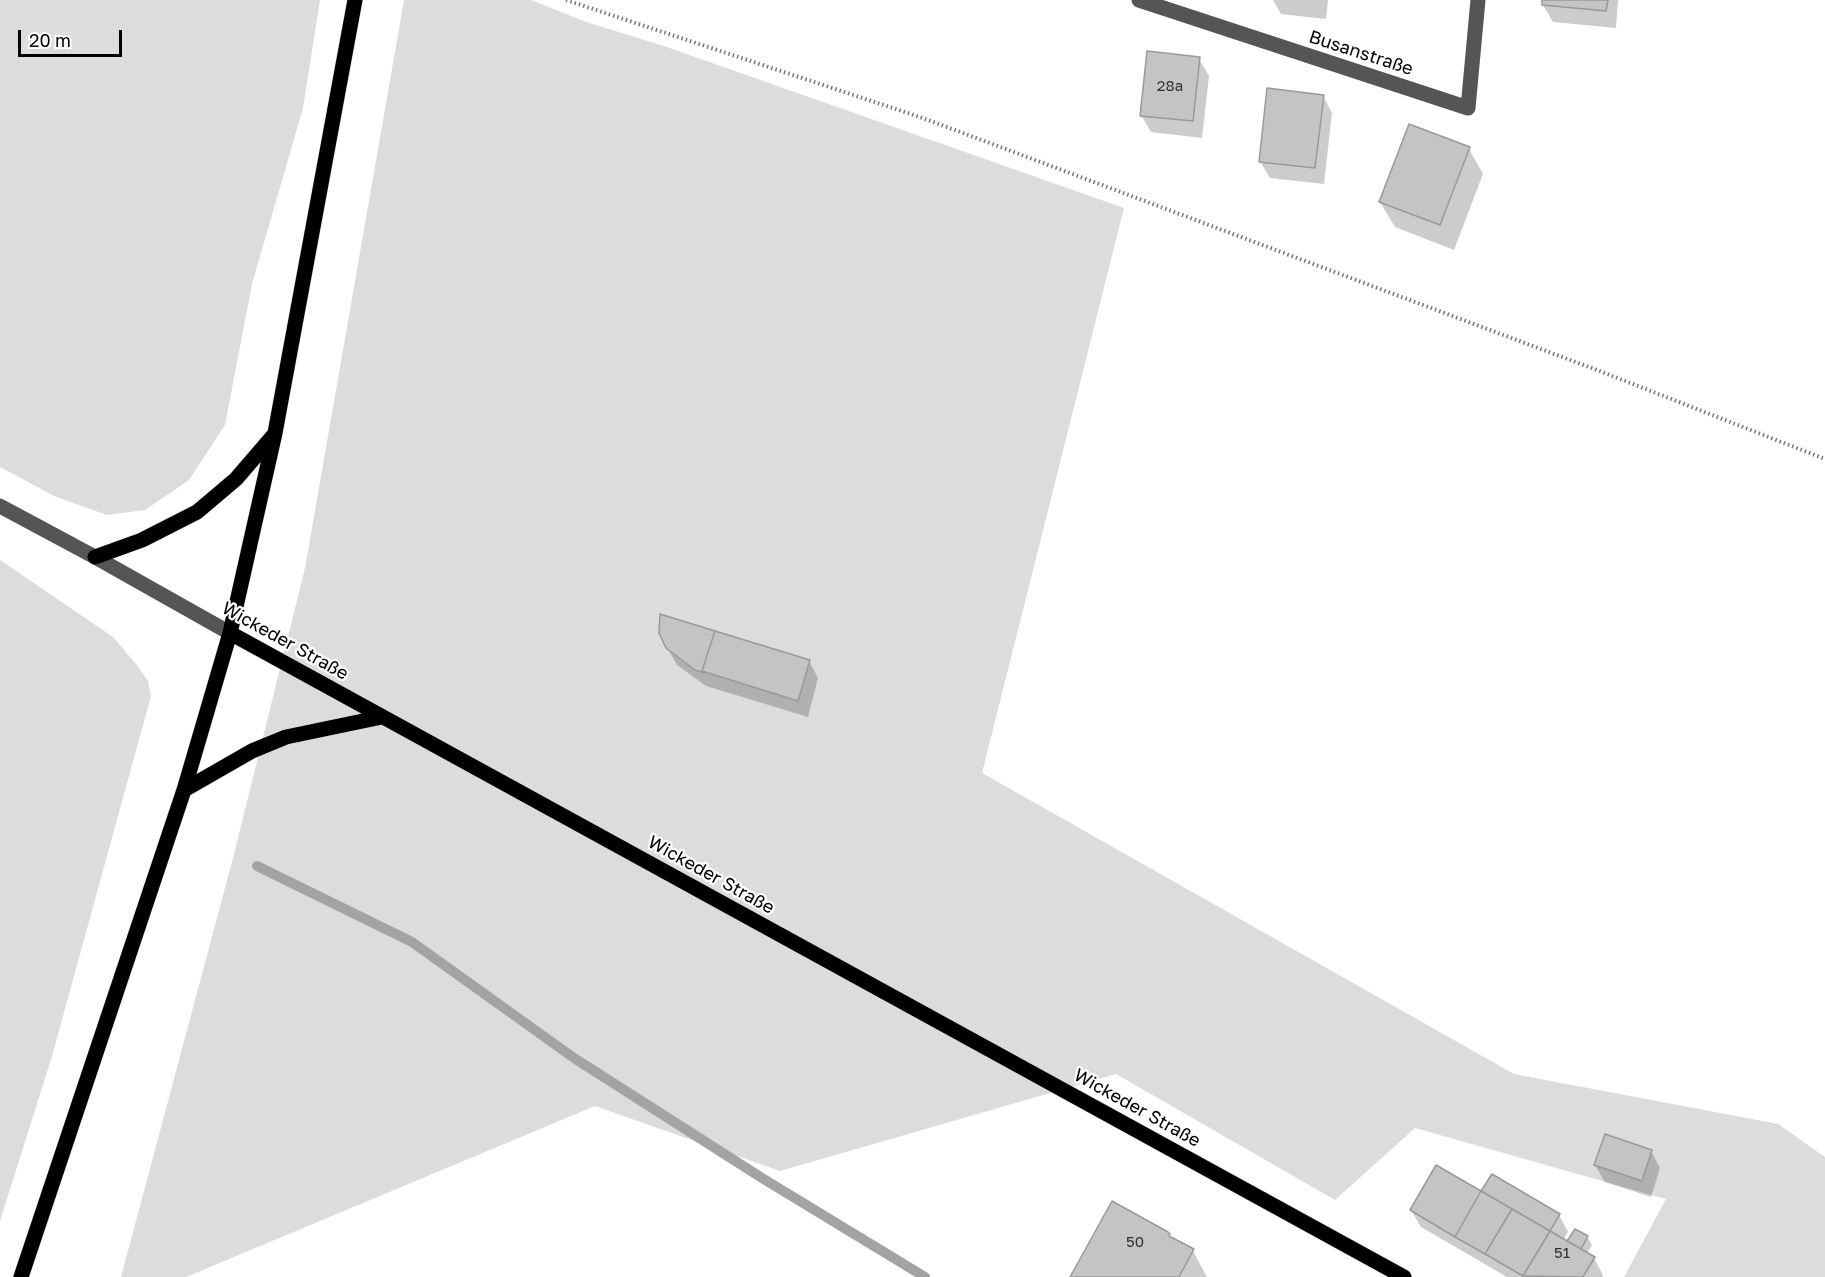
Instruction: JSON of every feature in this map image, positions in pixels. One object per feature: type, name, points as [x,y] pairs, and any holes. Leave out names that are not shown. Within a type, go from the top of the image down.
[{"type":"main road","points":[[21,1277],[184,790],[230,633],[275,433],[355,0]]},
{"type":"main road","points":[[95,557],[142,540],[197,512],[236,478],[275,433]]},
{"type":"main road","name":"Wickeder Straße","points":[[230,633],[1404,1277]]},
{"type":"main road","points":[[184,790],[252,751],[286,737],[381,717]]},
{"type":"street","name":"Busanstraße","points":[[1139,0],[1468,108],[1478,0]]},
{"type":"street","name":"Wickeder Straße","points":[[0,506],[230,633]]},
{"type":"path","points":[[566,0],[920,117],[1597,370],[1825,459]]},
{"type":"shaded area","points":[[0,0],[320,0],[303,108],[252,284],[225,425],[189,480],[145,510],[107,515],[54,496],[0,467]]},
{"type":"shaded area","points":[[404,0],[531,0],[586,22],[664,46],[1124,208],[982,773],[1514,1074],[1778,1124],[1825,1157],[1825,1277],[1624,1277],[1666,1199],[1415,1128],[1335,1200],[1116,1074],[780,1171],[595,1106],[186,1277],[121,1277],[233,858],[305,568]]},
{"type":"shaded area","points":[[0,560],[113,637],[148,681],[151,696],[52,1056],[0,1221]]},
{"type":"building","points":[[1542,0],[1608,0],[1606,11],[1542,5]]},
{"type":"building","points":[[1147,51],[1200,57],[1193,121],[1140,116]]},
{"type":"building","points":[[1267,88],[1324,95],[1315,168],[1259,162]]},
{"type":"building","points":[[1409,124],[1470,147],[1440,225],[1379,202]]},
{"type":"building","points":[[660,614],[715,631],[702,671],[705,673],[695,670],[666,648],[659,633]]},
{"type":"building","points":[[715,631],[810,660],[798,701],[702,671]]},
{"type":"building","points":[[1605,1134],[1652,1150],[1642,1181],[1594,1165]]},
{"type":"building","points":[[1436,1165],[1481,1191],[1455,1237],[1410,1210]]},
{"type":"building","points":[[1492,1174],[1560,1214],[1550,1231],[1481,1191]]},
{"type":"building","points":[[1481,1191],[1512,1209],[1485,1254],[1455,1237]]},
{"type":"building","points":[[1112,1201],[1194,1249],[1179,1277],[1070,1277]]},
{"type":"building","points":[[1512,1209],[1550,1231],[1523,1276],[1485,1254]]},
{"type":"building","points":[[1575,1229],[1588,1236],[1581,1249],[1567,1241]]},
{"type":"building","points":[[1550,1231],[1595,1257],[1583,1277],[1523,1276]]},
{"type":"waterway","points":[[257,866],[412,942],[574,1058],[762,1178],[925,1277]]}]
